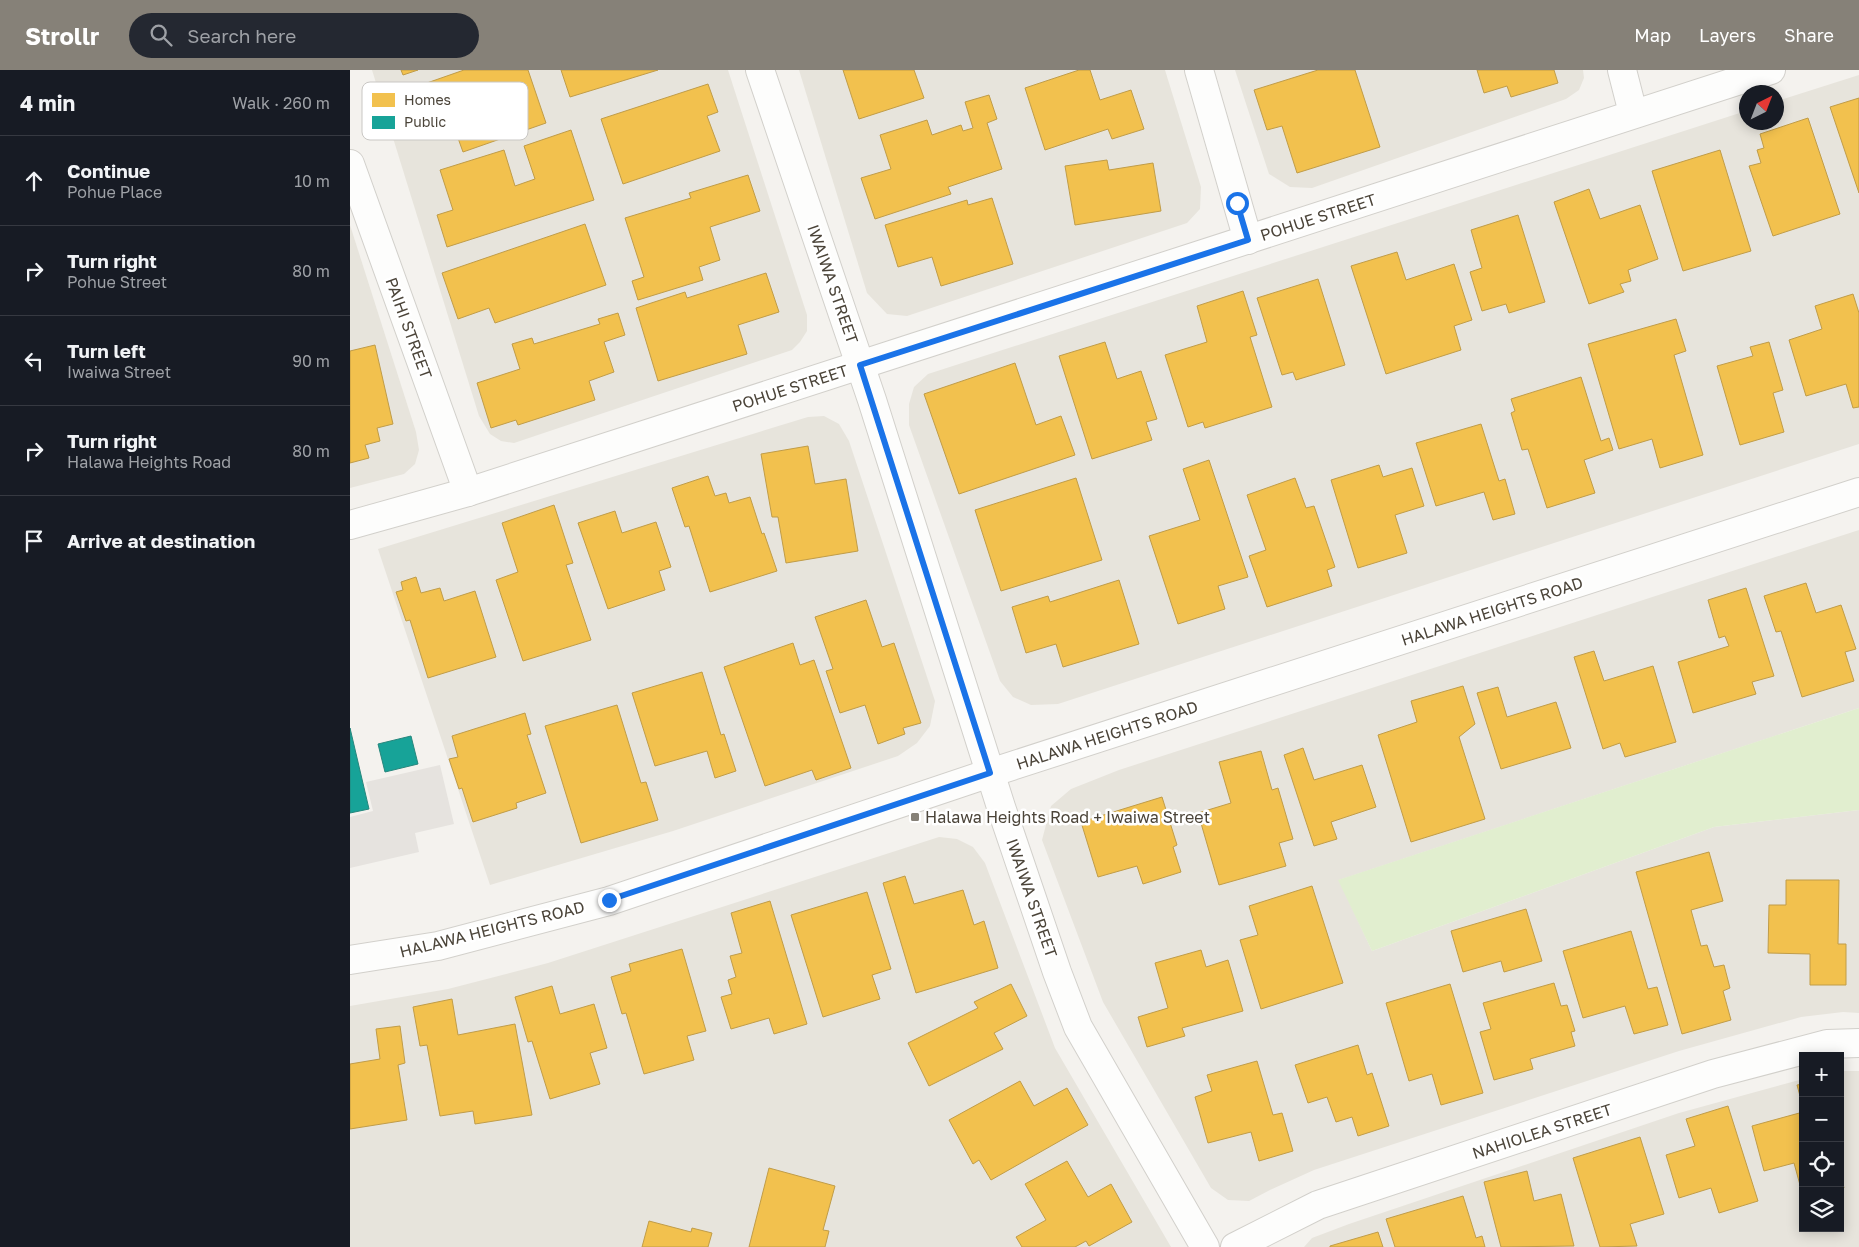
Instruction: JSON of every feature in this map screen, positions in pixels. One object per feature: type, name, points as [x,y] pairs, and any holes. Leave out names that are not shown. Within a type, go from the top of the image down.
[{"type":"street","name":"IWAIWA STREET","points":[[760,70],[860,365],[990,773],[1057,972],[1078,1027],[1205,1247]]},
{"type":"street","points":[[1198,70],[1248,240]]},
{"type":"street","points":[[1622,70],[1633,114]]},
{"type":"street","name":"POHUE STREET","points":[[350,525],[468,492],[1771,70]]},
{"type":"street","name":"PAIHI STREET","points":[[350,164],[468,492]]},
{"type":"street","name":"HALAWA HEIGHTS ROAD","points":[[350,960],[438,946],[609,900],[990,773],[1859,492]]},
{"type":"street","name":"NAHIOLEA STREET","points":[[1235,1247],[1318,1205],[1713,1074],[1827,1044],[1859,1043]]},
{"type":"shaded area","points":[[372,70],[728,70],[807,315],[807,331],[792,350],[514,443],[501,441],[490,434],[479,416],[394,140],[528,140],[528,82],[376,82]]},
{"type":"shaded area","points":[[799,70],[1165,70],[1201,187],[1200,209],[1187,223],[907,316],[887,314],[867,293]]},
{"type":"shaded area","points":[[1235,70],[1583,70],[1584,78],[1579,90],[1566,99],[1312,188],[1290,187],[1269,174]]},
{"type":"shaded area","points":[[1859,75],[1859,444],[1058,704],[1031,705],[1013,697],[1000,681],[909,425],[909,404],[914,387],[928,374],[1739,113],[1739,130],[1784,130],[1784,99]]},
{"type":"shaded area","points":[[350,225],[416,432],[419,450],[415,464],[404,474],[350,488]]},
{"type":"shaded area","points":[[824,416],[839,424],[849,441],[935,701],[930,726],[917,743],[898,756],[673,831],[490,885],[378,549],[808,417]]},
{"type":"shaded area","points":[[1859,530],[1859,708],[1339,880],[1372,951],[1714,827],[1859,810],[1859,1013],[1843,1012],[1801,1017],[1679,1051],[1314,1170],[1249,1201],[1228,1200],[1211,1188],[1103,1002],[1042,840],[1051,806],[1071,789],[1119,770]]},
{"type":"shaded area","points":[[440,765],[454,824],[415,833],[419,852],[350,868],[350,817],[373,811],[366,782]]},
{"type":"shaded area","points":[[939,837],[957,839],[973,847],[985,863],[1055,1048],[1171,1247],[350,1247],[350,1006],[448,989],[548,963]]},
{"type":"shaded area","points":[[1844,1071],[1859,1071],[1859,1247],[1304,1247],[1312,1238],[1349,1224],[1679,1113],[1799,1080],[1799,1232],[1844,1232]]},
{"type":"green space","points":[[1859,708],[1859,810],[1714,827],[1372,951],[1338,880]]},
{"type":"building: Homes","points":[[401,70],[418,70],[403,75]]},
{"type":"building: Homes","points":[[464,70],[528,70],[546,123],[528,129],[528,82],[430,82]]},
{"type":"building: Homes","points":[[561,70],[658,70],[570,97]]},
{"type":"building: Homes","points":[[843,70],[914,70],[924,98],[859,119]]},
{"type":"building: Homes","points":[[1079,70],[1090,70],[1100,100],[1131,90],[1144,129],[1112,139],[1108,129],[1045,150],[1025,88]]},
{"type":"building: Homes","points":[[1318,70],[1355,70],[1380,147],[1297,173],[1282,126],[1267,130],[1254,90]]},
{"type":"building: Homes","points":[[1477,70],[1554,70],[1558,83],[1511,97],[1507,86],[1484,93]]},
{"type":"building: Homes","points":[[708,84],[718,112],[707,116],[720,151],[623,184],[601,119]]},
{"type":"building: Homes","points":[[989,95],[997,119],[987,123],[1002,169],[948,187],[951,194],[875,219],[861,178],[891,169],[880,135],[927,120],[932,135],[961,125],[963,131],[973,128],[965,102]]},
{"type":"building: Homes","points":[[1859,98],[1859,193],[1830,107]]},
{"type":"building: Homes","points":[[1808,118],[1840,214],[1773,236],[1749,166],[1761,163],[1757,150],[1764,148],[1760,134],[1772,130],[1784,130],[1784,126]]},
{"type":"building: Homes","points":[[571,130],[594,200],[447,247],[437,215],[453,210],[440,170],[504,150],[515,186],[535,179],[524,146]]},
{"type":"building: Homes","points":[[459,140],[497,140],[463,152]]},
{"type":"building: Homes","points":[[1720,150],[1751,251],[1683,271],[1652,171]]},
{"type":"building: Homes","points":[[1107,160],[1109,170],[1153,163],[1161,211],[1075,225],[1065,166]]},
{"type":"building: Homes","points":[[748,175],[760,211],[710,227],[720,260],[699,267],[703,280],[638,300],[632,281],[644,277],[625,218],[691,198],[689,193]]},
{"type":"building: Homes","points":[[1589,189],[1600,219],[1640,205],[1658,259],[1628,270],[1631,281],[1620,284],[1624,292],[1589,304],[1554,202]]},
{"type":"building: Homes","points":[[992,198],[1013,264],[941,286],[932,257],[898,267],[885,225],[967,200],[968,205]]},
{"type":"building: Homes","points":[[1518,215],[1545,302],[1509,313],[1506,304],[1482,311],[1470,272],[1482,268],[1471,230]]},
{"type":"building: Homes","points":[[585,224],[606,285],[495,323],[489,308],[458,319],[442,273]]},
{"type":"building: Homes","points":[[1397,252],[1406,280],[1454,264],[1472,320],[1454,326],[1461,350],[1386,374],[1351,266]]},
{"type":"building: Homes","points":[[766,273],[779,312],[738,325],[747,354],[658,381],[636,308],[685,292],[687,298]]},
{"type":"building: Homes","points":[[1318,279],[1345,365],[1296,380],[1293,372],[1282,375],[1257,298]]},
{"type":"building: Homes","points":[[1243,291],[1257,335],[1250,337],[1272,407],[1205,428],[1203,422],[1188,427],[1165,355],[1207,342],[1197,306]]},
{"type":"building: Homes","points":[[1853,294],[1859,313],[1859,407],[1853,408],[1846,384],[1806,396],[1789,340],[1822,329],[1815,306]]},
{"type":"building: Homes","points":[[618,313],[625,335],[604,342],[614,372],[589,381],[595,400],[518,425],[516,420],[491,428],[477,383],[520,369],[512,344],[532,338],[534,344],[600,324],[598,319]]},
{"type":"building: Homes","points":[[1676,319],[1686,351],[1674,355],[1703,455],[1660,468],[1652,439],[1619,449],[1588,344]]},
{"type":"building: Homes","points":[[1105,342],[1117,379],[1141,371],[1157,419],[1146,422],[1152,440],[1092,459],[1059,356]]},
{"type":"building: Homes","points":[[1769,342],[1783,390],[1773,393],[1784,432],[1740,445],[1717,366],[1753,356],[1750,347]]},
{"type":"building: Homes","points":[[375,345],[393,424],[377,428],[380,441],[365,445],[369,458],[350,463],[350,351]]},
{"type":"building: Homes","points":[[1015,363],[1036,425],[1061,416],[1075,455],[959,494],[924,394]]},
{"type":"building: Homes","points":[[1581,377],[1601,441],[1609,438],[1613,450],[1584,460],[1595,493],[1547,508],[1528,449],[1522,450],[1511,413],[1515,411],[1511,399]]},
{"type":"building: Homes","points":[[1481,424],[1499,481],[1505,479],[1515,514],[1493,520],[1484,492],[1436,506],[1416,443]]},
{"type":"building: Homes","points":[[808,446],[815,484],[846,479],[858,551],[786,563],[778,517],[772,517],[761,454]]},
{"type":"building: Homes","points":[[1209,460],[1248,577],[1218,586],[1225,609],[1178,624],[1149,536],[1200,520],[1183,469]]},
{"type":"building: Homes","points":[[1379,465],[1383,477],[1412,468],[1424,506],[1395,515],[1407,553],[1358,568],[1331,480]]},
{"type":"building: Homes","points":[[708,476],[715,496],[726,493],[729,503],[750,497],[777,571],[710,592],[689,526],[685,527],[672,488]]},
{"type":"building: Homes","points":[[1076,478],[1102,560],[1001,591],[975,510]]},
{"type":"building: Homes","points":[[1295,478],[1306,508],[1314,506],[1335,567],[1327,570],[1332,586],[1267,607],[1249,556],[1266,550],[1247,495]]},
{"type":"building: Homes","points":[[554,505],[573,563],[566,565],[591,640],[523,661],[496,580],[518,572],[502,523]]},
{"type":"building: Homes","points":[[615,511],[622,533],[656,522],[671,567],[659,571],[665,590],[608,609],[578,523]]},
{"type":"building: Homes","points":[[416,577],[421,593],[440,588],[444,601],[475,591],[496,657],[428,678],[410,620],[406,621],[396,592],[403,590],[401,582]]},
{"type":"building: Homes","points":[[1119,580],[1139,644],[1063,667],[1056,644],[1026,653],[1012,607],[1048,596],[1050,602]]},
{"type":"building: Homes","points":[[1806,583],[1816,613],[1841,605],[1856,649],[1845,652],[1854,681],[1802,697],[1781,631],[1776,632],[1764,596]]},
{"type":"building: Homes","points":[[1746,588],[1774,676],[1752,682],[1756,694],[1693,713],[1678,662],[1729,646],[1725,636],[1719,638],[1708,600]]},
{"type":"building: Homes","points":[[866,600],[882,647],[894,643],[921,723],[903,728],[905,734],[878,744],[865,705],[840,713],[826,671],[833,669],[815,617]]},
{"type":"building: Homes","points":[[793,643],[800,665],[814,660],[851,768],[816,780],[812,770],[765,786],[724,667]]},
{"type":"building: Homes","points":[[1594,651],[1604,681],[1653,666],[1676,742],[1625,757],[1620,743],[1603,749],[1574,657]]},
{"type":"building: Homes","points":[[702,672],[721,735],[724,734],[736,771],[715,778],[707,751],[655,766],[632,693]]},
{"type":"building: Homes","points":[[1463,686],[1475,724],[1459,737],[1485,819],[1411,842],[1378,735],[1417,722],[1411,701]]},
{"type":"building: Homes","points":[[1498,687],[1507,717],[1556,702],[1571,748],[1501,769],[1477,693]]},
{"type":"building: Homes","points":[[617,705],[641,783],[646,782],[658,820],[581,843],[545,726]]},
{"type":"building: Homes","points":[[525,713],[531,734],[527,735],[546,793],[516,803],[517,808],[473,822],[462,788],[459,789],[449,759],[458,757],[452,736]]},
{"type":"building: Homes","points":[[1303,748],[1314,780],[1362,765],[1376,807],[1331,822],[1337,839],[1314,846],[1284,755]]},
{"type":"building: Homes","points":[[1261,751],[1272,790],[1278,788],[1293,839],[1279,843],[1286,866],[1219,885],[1198,813],[1231,803],[1219,762]]},
{"type":"building: Homes","points":[[1162,797],[1177,845],[1173,847],[1181,872],[1143,884],[1137,866],[1098,877],[1081,822]]},
{"type":"building: Homes","points":[[1709,852],[1723,901],[1691,910],[1701,946],[1707,945],[1714,967],[1724,965],[1730,988],[1723,991],[1731,1020],[1682,1034],[1636,872]]},
{"type":"building: Homes","points":[[905,876],[914,904],[963,890],[974,925],[984,921],[998,968],[916,993],[883,883]]},
{"type":"building: Homes","points":[[1786,880],[1839,880],[1838,944],[1846,944],[1846,985],[1810,985],[1810,954],[1768,953],[1769,905],[1786,905]]},
{"type":"building: Homes","points":[[1312,886],[1343,983],[1261,1009],[1240,940],[1258,935],[1249,906]]},
{"type":"building: Homes","points":[[867,892],[891,969],[872,975],[880,999],[823,1017],[791,915]]},
{"type":"building: Homes","points":[[770,901],[807,1024],[774,1034],[769,1018],[731,1029],[721,997],[732,994],[728,980],[736,977],[730,956],[742,953],[731,913]]},
{"type":"building: Homes","points":[[1526,909],[1542,961],[1504,972],[1501,961],[1463,972],[1451,931]]},
{"type":"building: Homes","points":[[1631,931],[1648,989],[1657,987],[1668,1025],[1634,1034],[1625,1006],[1583,1018],[1563,951]]},
{"type":"building: Homes","points":[[682,949],[706,1031],[687,1036],[694,1060],[644,1074],[626,1013],[622,1014],[611,977],[631,971],[629,964]]},
{"type":"building: Homes","points":[[1201,950],[1206,967],[1228,960],[1243,1011],[1182,1028],[1185,1036],[1147,1047],[1138,1017],[1168,1008],[1155,963]]},
{"type":"building: Homes","points":[[1554,983],[1561,1006],[1567,1005],[1575,1031],[1571,1032],[1575,1046],[1530,1059],[1533,1069],[1494,1080],[1480,1032],[1491,1029],[1483,1003]]},
{"type":"building: Homes","points":[[1011,984],[1027,1016],[994,1033],[1003,1049],[929,1086],[908,1043],[978,1008],[974,1002]]},
{"type":"building: Homes","points":[[1450,984],[1483,1093],[1441,1105],[1432,1074],[1409,1081],[1386,1003]]},
{"type":"building: Homes","points":[[552,986],[560,1014],[594,1004],[607,1048],[590,1053],[600,1084],[550,1099],[532,1041],[528,1042],[515,997]]},
{"type":"building: Homes","points":[[452,999],[458,1035],[515,1024],[532,1115],[475,1124],[473,1111],[440,1116],[427,1045],[420,1046],[413,1007]]},
{"type":"building: Homes","points":[[400,1026],[405,1063],[398,1065],[407,1120],[350,1129],[350,1064],[380,1059],[376,1029]]},
{"type":"building: Homes","points":[[1358,1045],[1367,1075],[1372,1073],[1389,1126],[1358,1136],[1352,1117],[1336,1122],[1327,1097],[1308,1103],[1295,1065]]},
{"type":"building: Homes","points":[[1257,1061],[1273,1115],[1282,1113],[1293,1151],[1259,1161],[1251,1132],[1208,1143],[1195,1097],[1212,1091],[1207,1075]]},
{"type":"building: Homes","points":[[1020,1081],[1034,1106],[1067,1088],[1088,1125],[991,1180],[979,1160],[973,1164],[949,1120]]},
{"type":"building: Homes","points":[[1728,1106],[1758,1201],[1719,1213],[1711,1188],[1679,1198],[1666,1155],[1695,1146],[1686,1119]]},
{"type":"building: Homes","points":[[1799,1113],[1799,1181],[1794,1163],[1764,1171],[1752,1126]]},
{"type":"building: Homes","points":[[1640,1137],[1664,1214],[1630,1224],[1637,1246],[1600,1247],[1573,1158]]},
{"type":"building: Homes","points":[[1067,1161],[1088,1197],[1111,1184],[1132,1222],[1089,1246],[1086,1241],[1075,1247],[1022,1247],[1016,1237],[1046,1220],[1025,1184]]},
{"type":"building: Homes","points":[[769,1168],[835,1186],[823,1230],[829,1231],[825,1247],[749,1247]]},
{"type":"building: Homes","points":[[1527,1171],[1534,1201],[1561,1194],[1574,1246],[1501,1247],[1484,1182]]},
{"type":"building: Homes","points":[[1463,1196],[1476,1238],[1482,1236],[1485,1247],[1395,1247],[1386,1219]]},
{"type":"building: Homes","points":[[649,1221],[691,1232],[692,1228],[712,1233],[708,1247],[642,1247]]},
{"type":"building: Homes","points":[[1378,1232],[1383,1247],[1330,1247],[1330,1246]]},
{"type":"building: Public","points":[[350,728],[369,809],[350,813]]},
{"type":"building: Public","points":[[411,736],[418,764],[385,772],[378,744]]},
{"type":"place","name":"Halawa Heights Road + Iwaiwa Street","points":[[915,817]]},
{"type":"route","points":[[609,900],[990,773],[860,365],[1248,240],[1237,203]]}]
